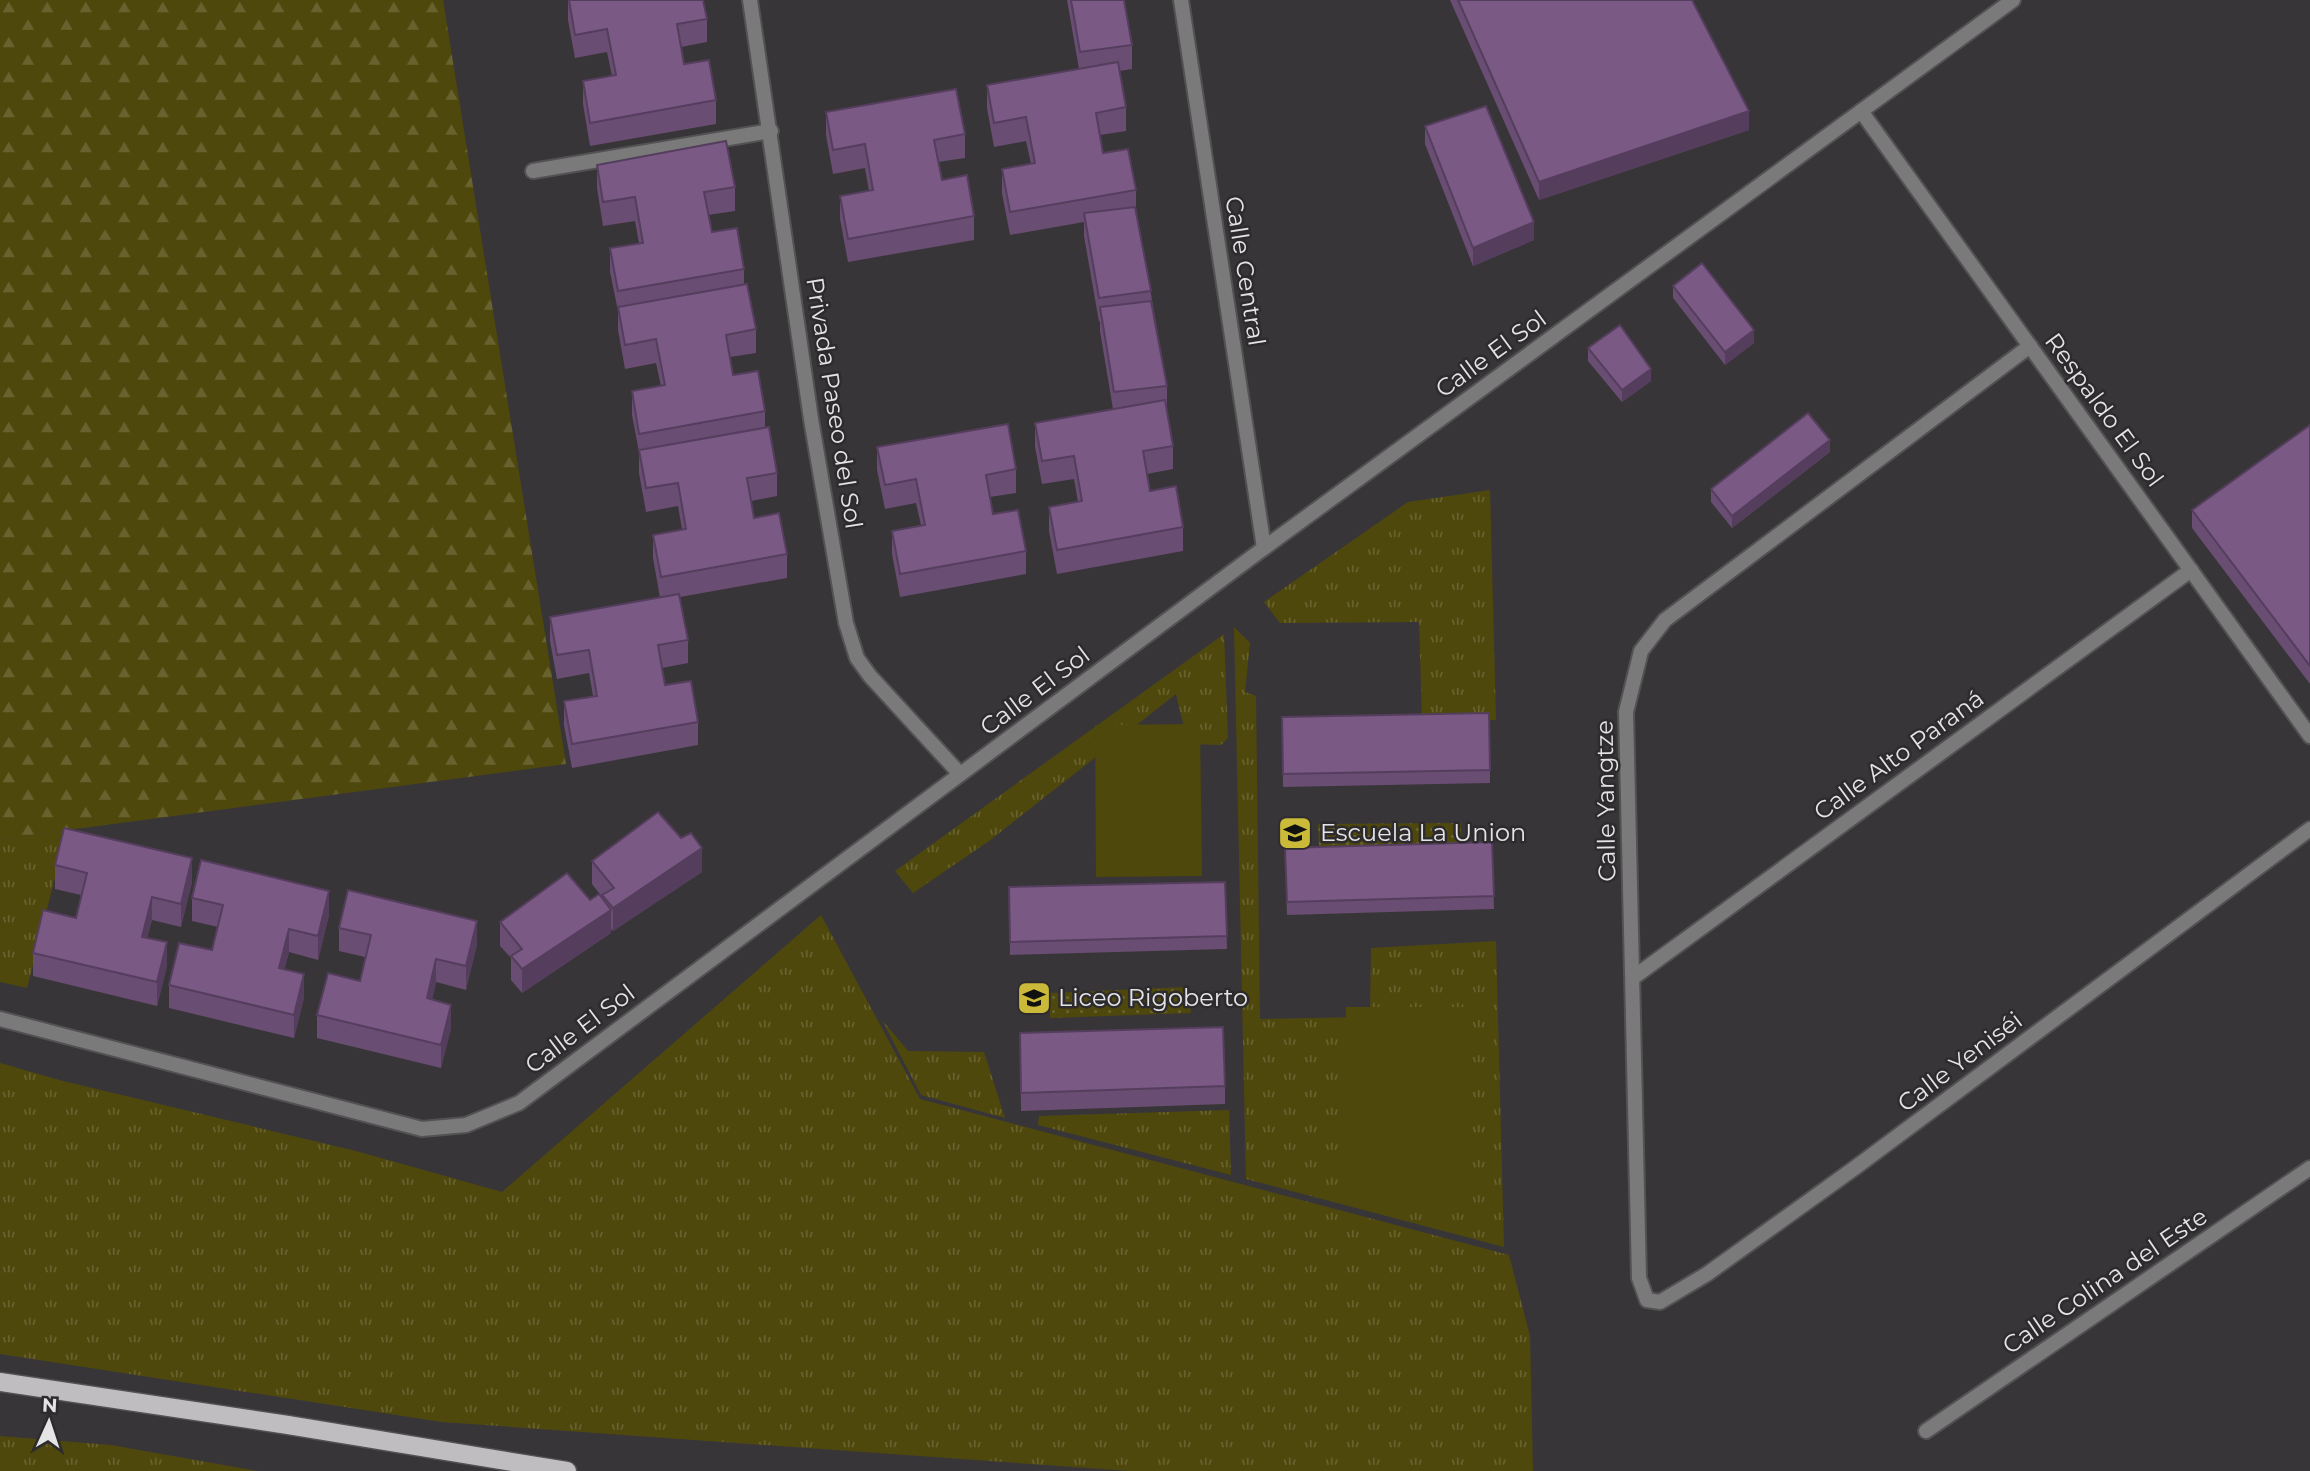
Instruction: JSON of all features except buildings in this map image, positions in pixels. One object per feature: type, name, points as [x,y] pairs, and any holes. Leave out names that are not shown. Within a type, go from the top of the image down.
[{"type":"main road","points":[[0,1382],[288,1425],[568,1471]]},
{"type":"street","name":"Privada Paseo del Sol","points":[[750,0],[811,419],[846,624],[857,658],[870,676],[960,774]]},
{"type":"street","name":"Calle Central","points":[[1181,0],[1264,548]]},
{"type":"street","name":"Calle El Sol","points":[[0,1019],[422,1129],[466,1125],[519,1103],[1264,548],[2013,0]]},
{"type":"street","name":"Respaldo El Sol","points":[[1861,111],[2310,736]]},
{"type":"street","points":[[533,171],[771,131]]},
{"type":"street","name":"Calle Yangtze","points":[[1639,1279],[1626,712],[1640,651],[1665,620],[2030,346]]},
{"type":"street","name":"Calle Alto Paraná","points":[[1634,976],[2191,570]]},
{"type":"street","name":"Calle Yeniséi","points":[[1639,1279],[1647,1300],[1660,1302],[1707,1274],[1868,1159],[2310,829]]},
{"type":"street","name":"Calle Colina del Este","points":[[1926,1431],[2310,1168]]},
{"type":"green space","points":[[0,0],[443,0],[566,764],[0,839]]},
{"type":"green space","points":[[1490,490],[1496,720],[1422,721],[1419,622],[1280,623],[1264,602],[1408,502]]},
{"type":"green space","points":[[1234,627],[1250,643],[1245,692],[1256,696],[1260,1019],[1370,1017],[1371,948],[1496,941],[1504,1247],[1246,1179]]},
{"type":"green space","points":[[1224,634],[1228,738],[1221,745],[1188,744],[1176,694],[989,841],[913,893],[895,871]]},
{"type":"green space","points":[[1200,724],[1202,876],[1096,877],[1095,725]]},
{"type":"green space","points":[[1461,823],[1461,845],[1319,846],[1318,824]]},
{"type":"green space","points":[[67,830],[27,988],[0,982],[0,839]]},
{"type":"green space","points":[[821,915],[920,1099],[1509,1255],[1530,1336],[1533,1471],[1130,1471],[442,1422],[0,1354],[0,1063],[63,1081],[356,1151],[502,1192]]},
{"type":"green space","points":[[1187,987],[1191,1013],[1050,1018],[1050,993]]},
{"type":"green space","points":[[1346,1007],[1467,1007],[1467,1204],[1346,1204]]},
{"type":"green space","points":[[882,1020],[908,1051],[984,1052],[1005,1118],[921,1095]]},
{"type":"green space","points":[[1229,1110],[1231,1175],[1038,1125],[1039,1116]]},
{"type":"green space","points":[[0,1436],[111,1445],[258,1471],[0,1471]]},
{"type":"place","name":"Escuela La Union","points":[[1295,833]]},
{"type":"place","name":"Liceo Rigoberto","points":[[1034,998]]}]
